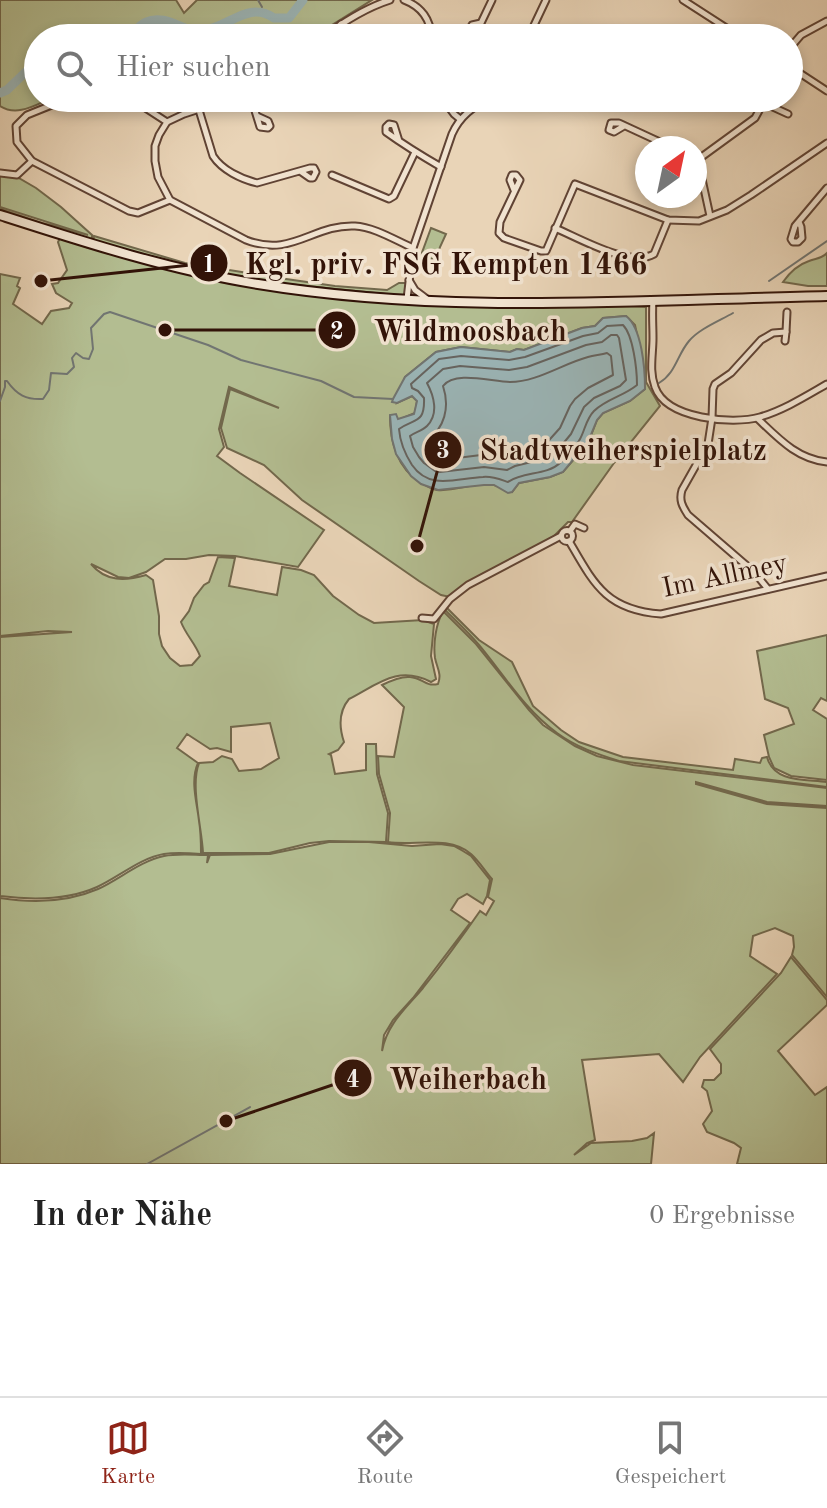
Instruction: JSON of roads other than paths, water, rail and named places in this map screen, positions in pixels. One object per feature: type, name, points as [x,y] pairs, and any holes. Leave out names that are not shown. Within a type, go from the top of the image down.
[{"type":"main road","points":[[0,215],[106,248],[220,277],[344,295],[442,302],[827,296]]},
{"type":"street","points":[[341,24],[390,0]]},
{"type":"street","points":[[404,0],[415,5],[429,24]]},
{"type":"street","points":[[481,23],[492,0]]},
{"type":"street","points":[[535,24],[546,0]]},
{"type":"street","points":[[683,0],[720,24]]},
{"type":"street","points":[[803,34],[827,21]]},
{"type":"street","points":[[803,75],[827,91]]},
{"type":"street","points":[[34,112],[16,126],[17,142],[32,161],[129,211],[138,213],[170,200]]},
{"type":"street","points":[[152,112],[167,122]]},
{"type":"street","points":[[193,112],[167,122],[155,146],[158,177],[170,200],[259,245],[285,245],[335,228],[357,226],[413,248]]},
{"type":"street","points":[[200,112],[213,156],[225,169],[257,183],[300,171]]},
{"type":"street","points":[[256,112],[257,116]]},
{"type":"street","points":[[454,112],[460,119]]},
{"type":"street","points":[[407,299],[413,248],[452,134],[468,112]]},
{"type":"street","points":[[707,153],[755,118],[758,112]]},
{"type":"street","points":[[624,126],[646,136]]},
{"type":"street","points":[[399,141],[441,167]]},
{"type":"street","points":[[514,190],[498,226],[499,233],[504,238],[546,251],[573,185],[579,184],[668,220],[699,221],[727,210],[827,143]]},
{"type":"street","points":[[332,175],[389,199],[394,196],[415,152]]},
{"type":"street","points":[[0,173],[17,175],[32,161]]},
{"type":"street","points":[[799,222],[827,188]]},
{"type":"street","points":[[707,202],[710,216]]},
{"type":"street","points":[[555,228],[623,256],[643,258],[654,254],[668,220]]},
{"type":"street","points":[[409,279],[415,290],[430,301]]},
{"type":"street","points":[[653,301],[651,370],[654,384],[664,401],[676,409],[712,418],[758,419],[827,384]]},
{"type":"street","points":[[785,341],[787,312]]},
{"type":"street","points":[[768,589],[754,572],[688,515],[680,498],[708,444],[715,384],[731,373],[761,340],[773,333],[786,332]]},
{"type":"street","points":[[758,419],[799,454],[827,462]]},
{"type":"street","points":[[570,531],[575,524],[584,528]]},
{"type":"street","points":[[422,618],[434,619],[450,599],[468,585],[561,536],[564,530],[570,531]]},
{"type":"street","points":[[569,541],[573,537],[570,531]]},
{"type":"street","name":"Im Allmey","points":[[561,536],[569,541],[603,593],[627,608],[642,612],[661,614],[827,576]]},
{"type":"water","points":[[626,316],[639,339],[645,389],[630,401],[603,413],[588,442],[563,472],[519,483],[508,493],[494,485],[438,490],[421,484],[411,476],[396,454],[390,415],[396,414],[398,419],[414,414],[417,401],[412,396],[397,403],[392,402],[393,399],[405,377],[436,352],[461,347],[510,352],[524,350],[595,326],[603,318]]},
{"type":"waterway","points":[[258,0],[262,7]]},
{"type":"waterway","points":[[222,24],[256,12],[274,18],[289,18],[303,0]]},
{"type":"waterway","points":[[143,24],[153,20],[176,24]]},
{"type":"waterway","points":[[0,93],[24,74]]},
{"type":"waterway","points":[[769,281],[827,241]]},
{"type":"waterway","points":[[0,401],[5,381],[22,396],[43,399],[49,390],[51,373],[67,374],[74,367],[72,358],[76,353],[89,359],[93,349],[91,328],[110,312],[208,345],[241,360],[321,381],[354,397],[393,399]]},
{"type":"waterway","points":[[659,383],[669,374],[693,337],[733,313]]},
{"type":"waterway","points":[[147,1164],[250,1107]]},
{"type":"place","name":"Kgl. priv. FSG Kempten 1466","points":[[41,281]]},
{"type":"place","name":"Wildmoosbach","points":[[165,330]]},
{"type":"place","name":"Stadtweiherspielplatz","points":[[417,546]]},
{"type":"place","name":"Weiherbach","points":[[226,1121]]}]
